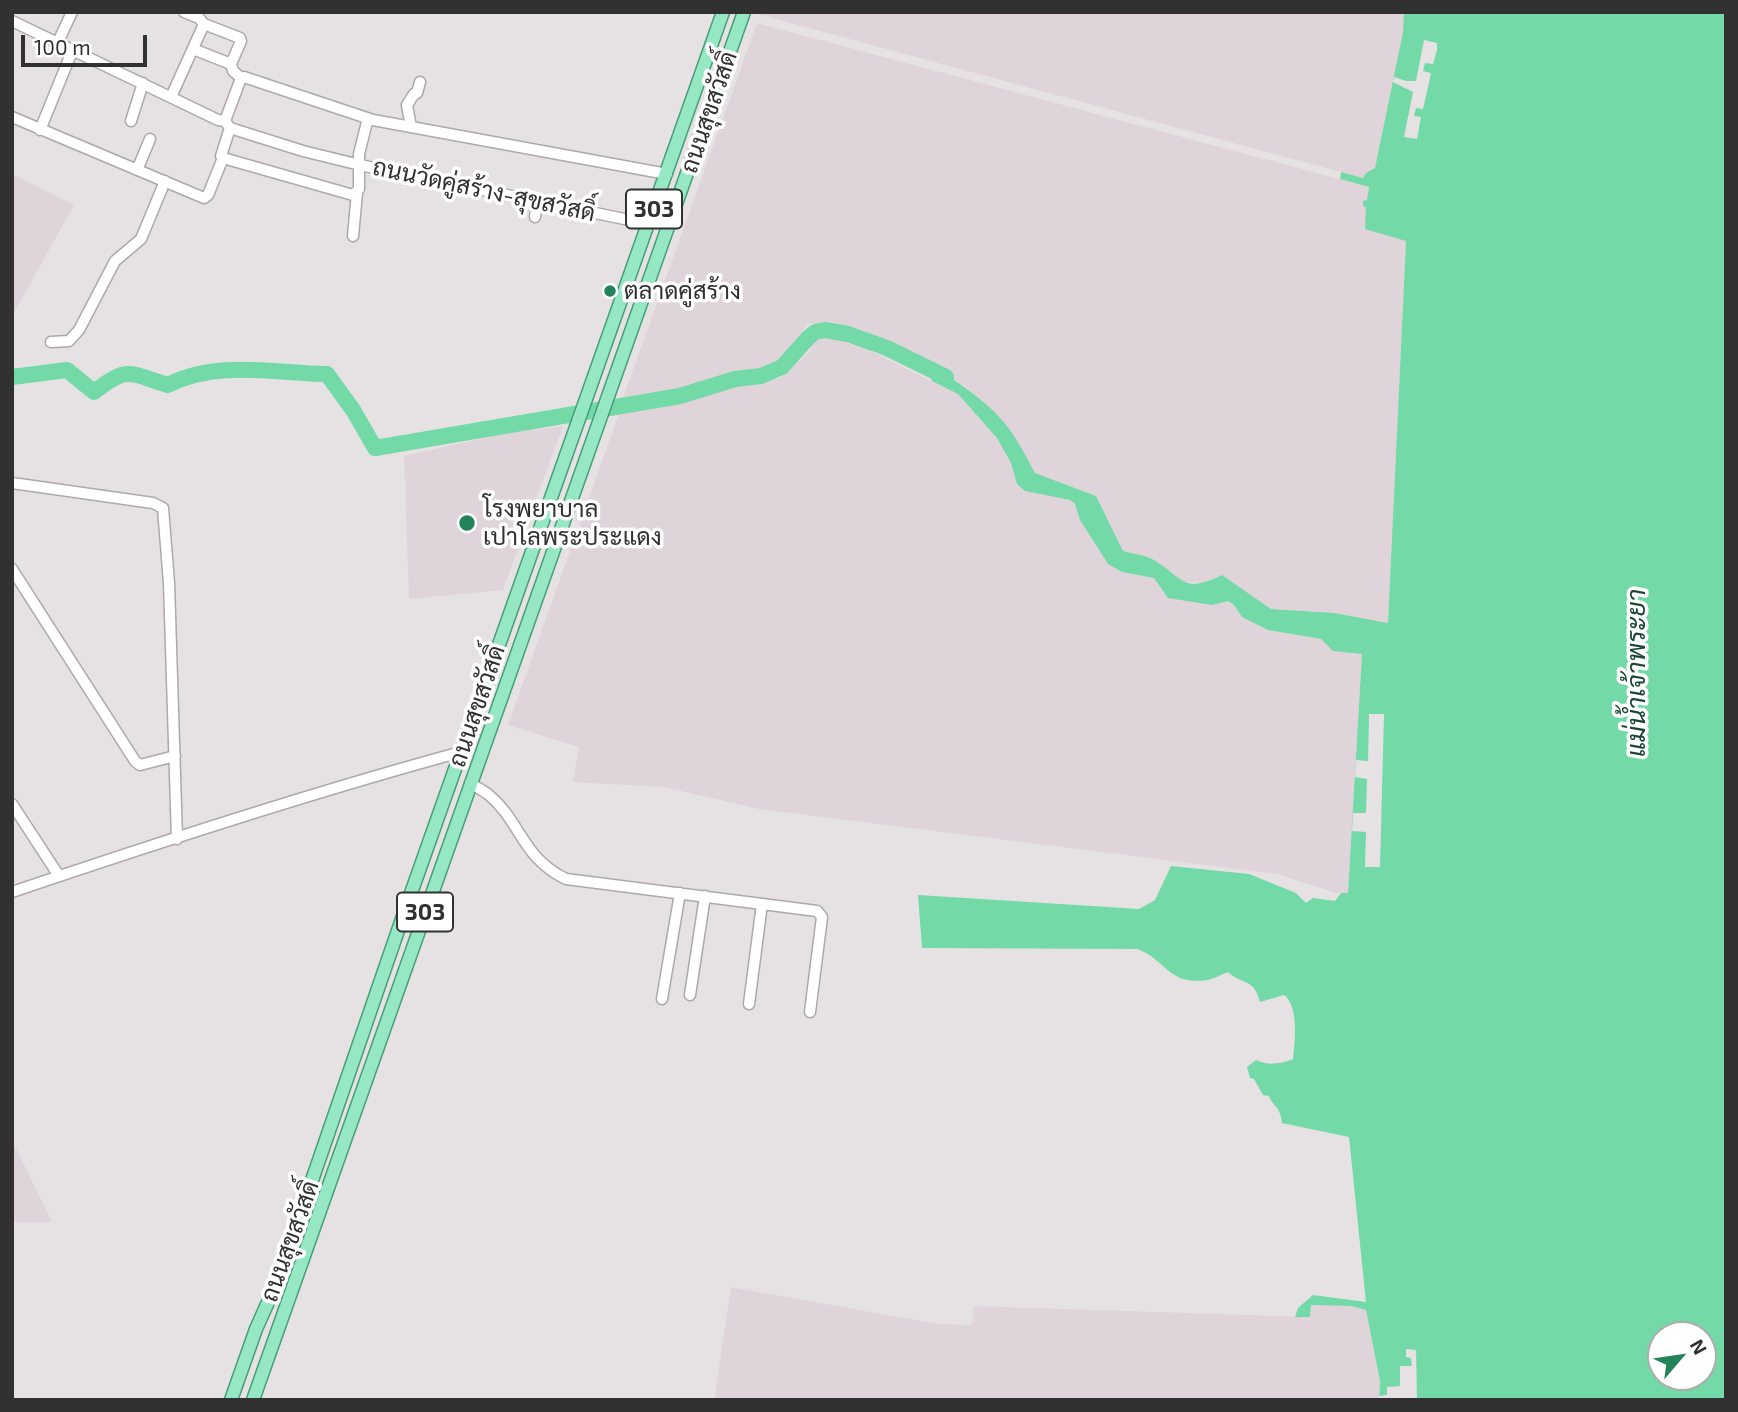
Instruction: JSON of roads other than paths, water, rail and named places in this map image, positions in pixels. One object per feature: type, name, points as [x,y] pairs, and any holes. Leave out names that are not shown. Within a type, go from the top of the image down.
[{"type":"main road","name":"ถนนสุขสวัสดิ์","points":[[231,1400],[256,1329],[277,1282],[723,12]]},
{"type":"main road","name":"ถนนสุขสวัสดิ์","points":[[253,1400],[744,12]]},
{"type":"street","points":[[58,43],[72,12]]},
{"type":"street","points":[[184,12],[240,38],[231,64],[233,71],[241,78],[368,118],[667,174]]},
{"type":"street","points":[[12,21],[227,124],[303,151],[360,165],[359,154],[368,118]]},
{"type":"street","points":[[171,97],[204,23]]},
{"type":"street","points":[[40,130],[73,49]]},
{"type":"street","points":[[192,49],[231,64]]},
{"type":"street","points":[[12,117],[204,198],[208,195],[223,158],[221,156],[227,124],[241,78]]},
{"type":"street","points":[[411,127],[407,105],[414,94],[418,93],[420,82]]},
{"type":"street","points":[[131,121],[144,83]]},
{"type":"street","points":[[137,170],[150,139]]},
{"type":"street","name":"ถนนวัดคู่สร้าง-สุขสวัสดิ์","points":[[223,158],[354,195],[357,193],[360,165],[649,224]]},
{"type":"street","points":[[51,342],[69,341],[79,330],[115,261],[141,239],[165,181]]},
{"type":"street","points":[[354,236],[357,193]]},
{"type":"street","points":[[535,217],[537,201]]},
{"type":"street","points":[[12,483],[153,503],[163,508],[166,519],[177,839]]},
{"type":"street","points":[[12,569],[135,761],[141,765],[175,756]]},
{"type":"street","points":[[12,892],[348,783],[461,752]]},
{"type":"street","points":[[470,783],[488,794],[533,855],[552,873],[566,879],[817,911],[822,917],[810,1012]]},
{"type":"street","points":[[12,804],[58,876]]},
{"type":"street","points":[[662,999],[680,893]]},
{"type":"street","points":[[690,995],[705,896]]},
{"type":"street","points":[[749,1004],[762,904]]},
{"type":"water","name":"แม่น้ำเจ้าพระยา","points":[[1404,12],[1726,12],[1726,1400],[1379,1400],[1380,1381],[1366,1310],[1351,1306],[1311,1305],[1310,1317],[1295,1317],[1298,1308],[1313,1295],[1366,1302],[1349,1137],[1282,1123],[1278,1109],[1269,1096],[1263,1095],[1254,1079],[1250,1078],[1247,1067],[1256,1060],[1274,1064],[1293,1059],[1294,1016],[1289,1000],[1284,995],[1260,1002],[1255,989],[1228,972],[1207,980],[1184,979],[1137,949],[922,948],[918,895],[1139,909],[1155,900],[1171,866],[1249,874],[1296,893],[1306,903],[1313,898],[1335,901],[1341,893],[1348,893],[1362,654],[1333,651],[1321,639],[1268,630],[1242,617],[1228,601],[1212,605],[1168,598],[1154,578],[1122,572],[1108,564],[1080,520],[1075,504],[1070,500],[1025,491],[1017,484],[1011,463],[997,438],[958,394],[932,381],[927,369],[929,364],[988,406],[1008,427],[1035,473],[1096,496],[1123,551],[1151,558],[1191,584],[1209,581],[1222,575],[1271,609],[1334,613],[1388,623],[1406,241],[1365,229],[1366,207],[1363,206],[1363,201],[1367,200],[1369,187],[1340,179],[1341,172],[1363,178],[1375,168],[1403,32]]},
{"type":"waterway","points":[[12,377],[67,370],[94,392],[114,378],[129,374],[168,385],[186,377],[225,370],[327,374],[353,410],[375,448],[680,396],[735,379],[761,376],[782,367],[808,338],[815,332],[825,330],[848,334],[887,348],[946,377]]},
{"type":"place","name":"ตลาดคู่สร้าง","points":[[610,291]]},
{"type":"place","name":"โรงพยาบาล เปาโลพระประแดง","points":[[467,523]]}]
